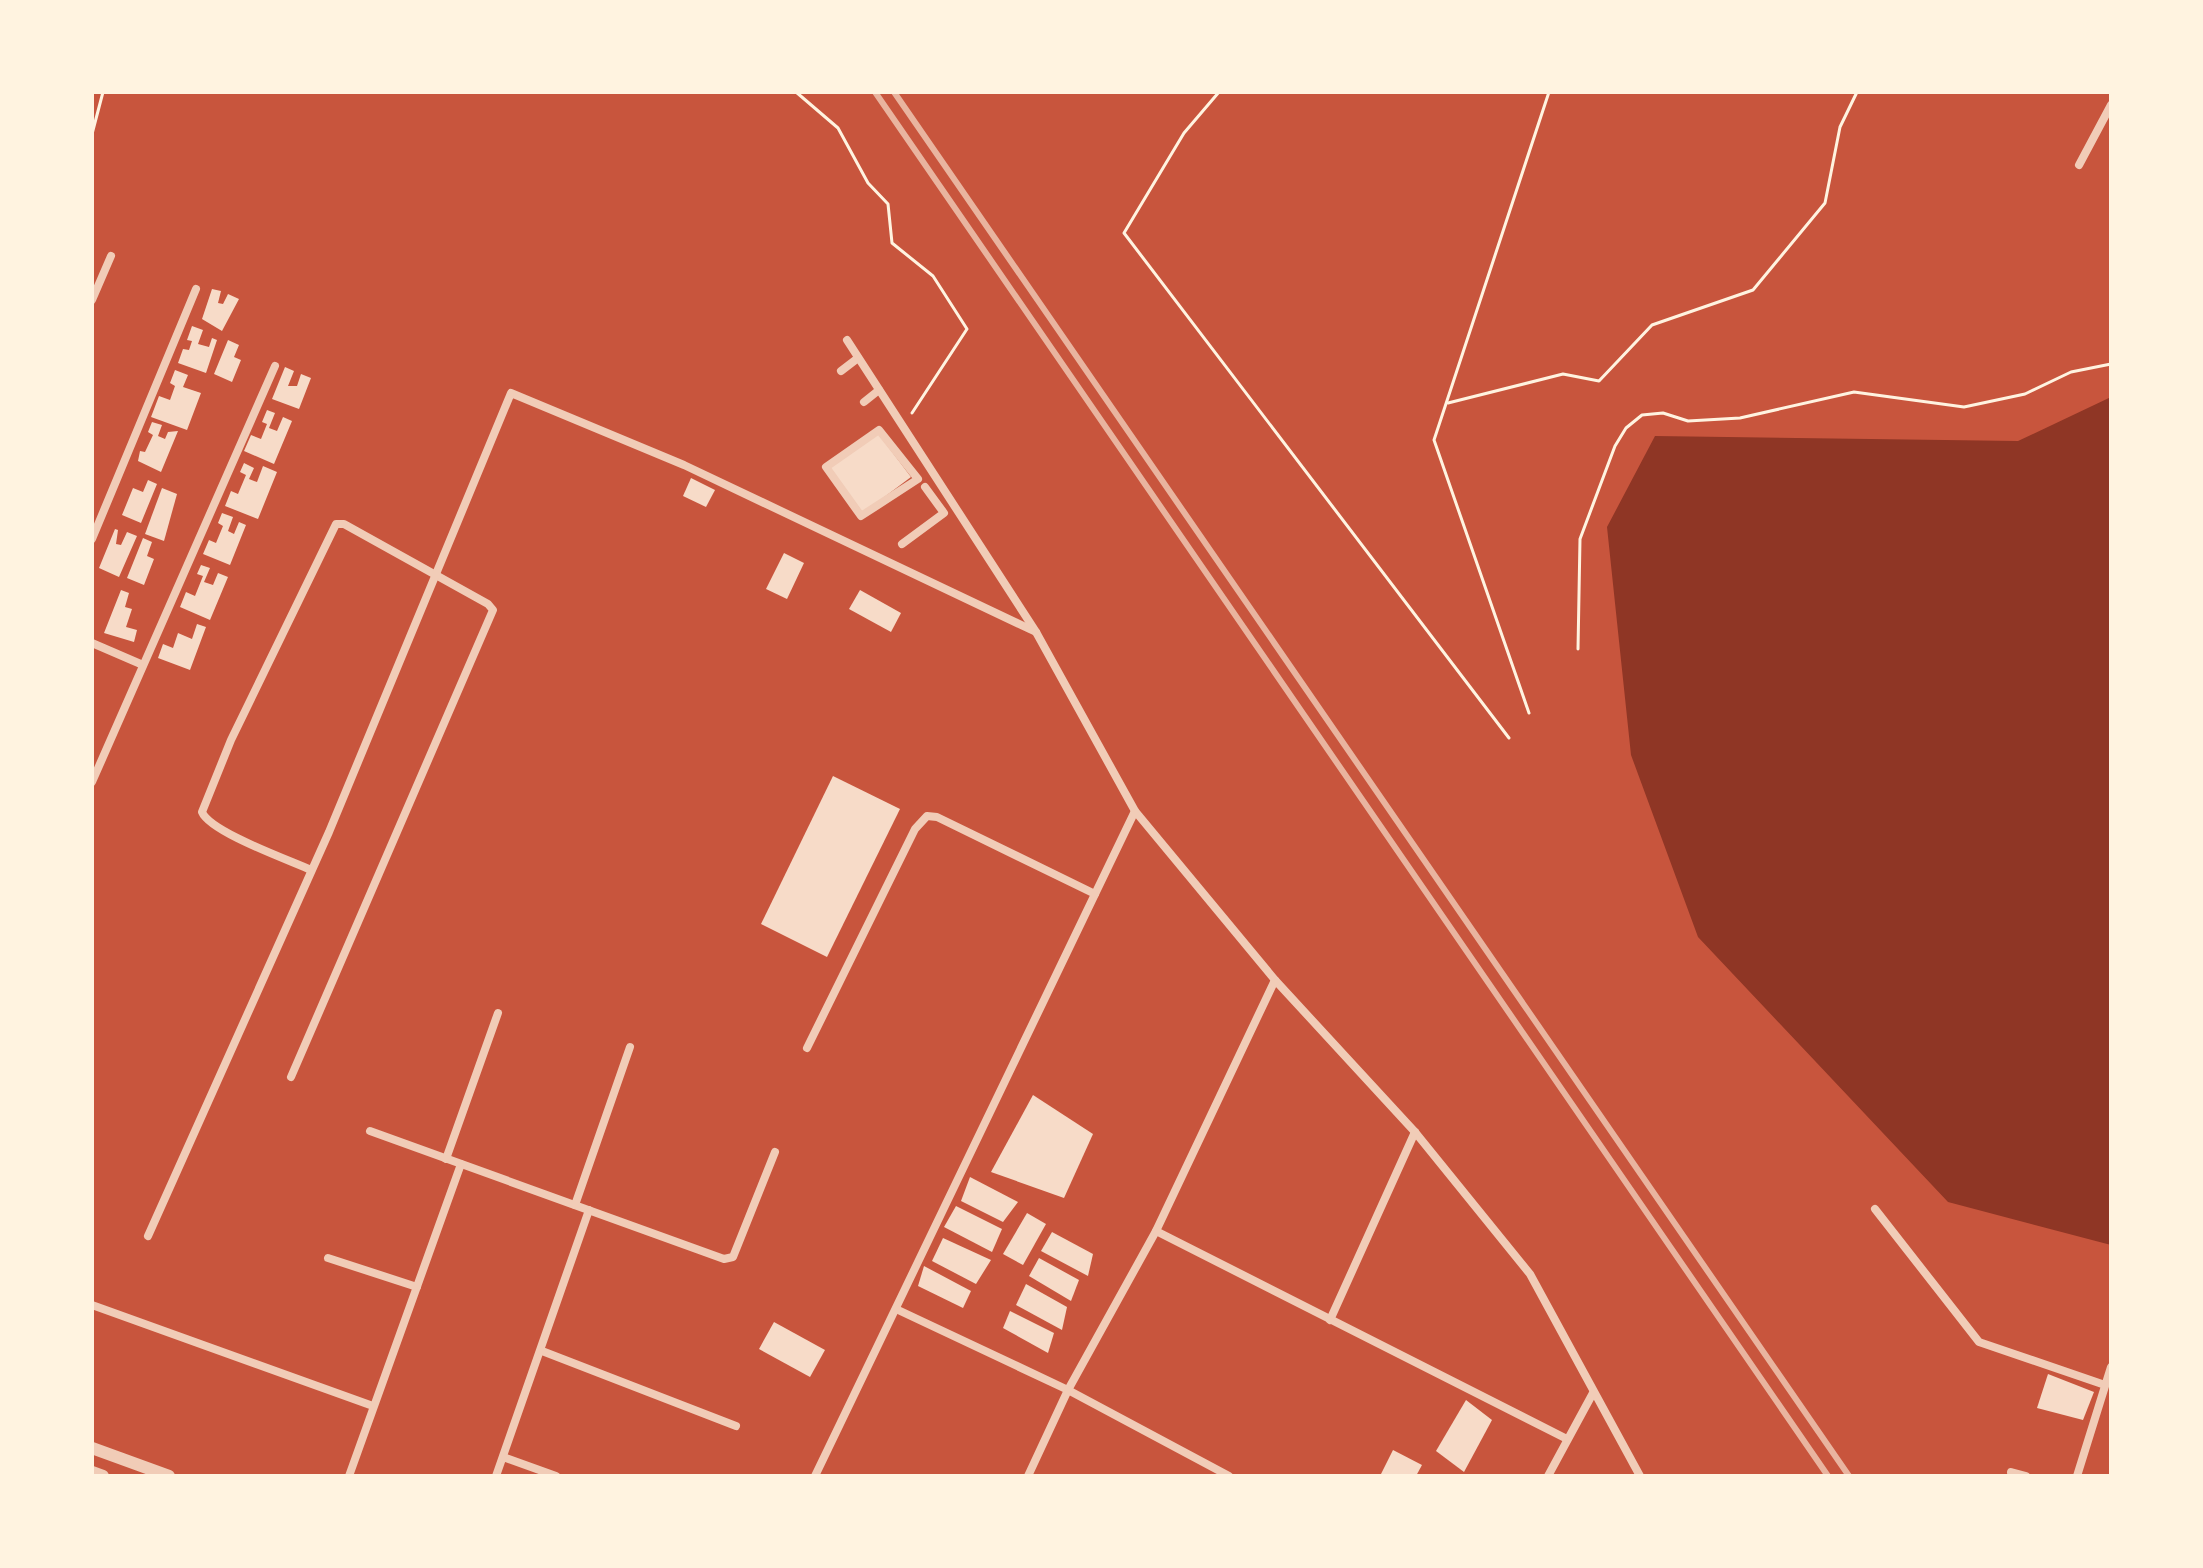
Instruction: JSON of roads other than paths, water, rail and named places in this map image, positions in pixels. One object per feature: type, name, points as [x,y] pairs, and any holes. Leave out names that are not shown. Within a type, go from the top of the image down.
[{"type":"street","points":[[2079,165],[2111,105]]},
{"type":"street","points":[[92,300],[111,256]]},
{"type":"street","points":[[92,539],[196,289]]},
{"type":"street","points":[[847,340],[1036,632],[1135,811],[1275,980],[1415,1132],[1530,1274],[1640,1476]]},
{"type":"street","points":[[841,371],[858,358]]},
{"type":"street","points":[[92,782],[275,366]]},
{"type":"street","points":[[864,402],[879,390]]},
{"type":"street","points":[[148,1236],[311,870],[511,393],[684,465],[1036,632]]},
{"type":"street","points":[[931,470],[921,483],[861,516],[826,469],[827,463],[876,429],[892,446],[921,483],[944,513]]},
{"type":"street","points":[[892,446],[906,431]]},
{"type":"street","points":[[902,544],[954,505]]},
{"type":"street","points":[[291,1077],[493,610],[435,573],[344,524],[336,524],[231,740],[204,804],[205,820],[311,870]]},
{"type":"street","points":[[92,643],[143,665]]},
{"type":"street","points":[[815,1476],[1135,811]]},
{"type":"street","points":[[807,1048],[920,820],[937,817],[1095,894]]},
{"type":"street","points":[[1028,1476],[1068,1390],[1156,1231],[1275,980]]},
{"type":"street","points":[[446,1159],[498,1013]]},
{"type":"street","points":[[575,1205],[630,1047]]},
{"type":"street","points":[[370,1131],[716,1256],[733,1257],[775,1152]]},
{"type":"street","points":[[1330,1320],[1415,1132]]},
{"type":"street","points":[[349,1476],[461,1164]]},
{"type":"street","points":[[1875,1209],[1979,1342],[2105,1385]]},
{"type":"street","points":[[496,1476],[589,1210]]},
{"type":"street","points":[[1156,1231],[1567,1439]]},
{"type":"street","points":[[328,1258],[417,1287]]},
{"type":"street","points":[[92,1305],[373,1406]]},
{"type":"street","points":[[896,1309],[1068,1390],[1229,1476]]},
{"type":"street","points":[[542,1351],[736,1426]]},
{"type":"street","points":[[2077,1476],[2111,1367]]},
{"type":"street","points":[[1548,1476],[1593,1393]]},
{"type":"street","points":[[92,1448],[169,1476]]},
{"type":"street","points":[[503,1457],[556,1476]]},
{"type":"street","points":[[2011,1472],[2026,1476]]},
{"type":"railway","points":[[875,92],[1828,1476]]},
{"type":"railway","points":[[894,92],[1849,1476]]}]
